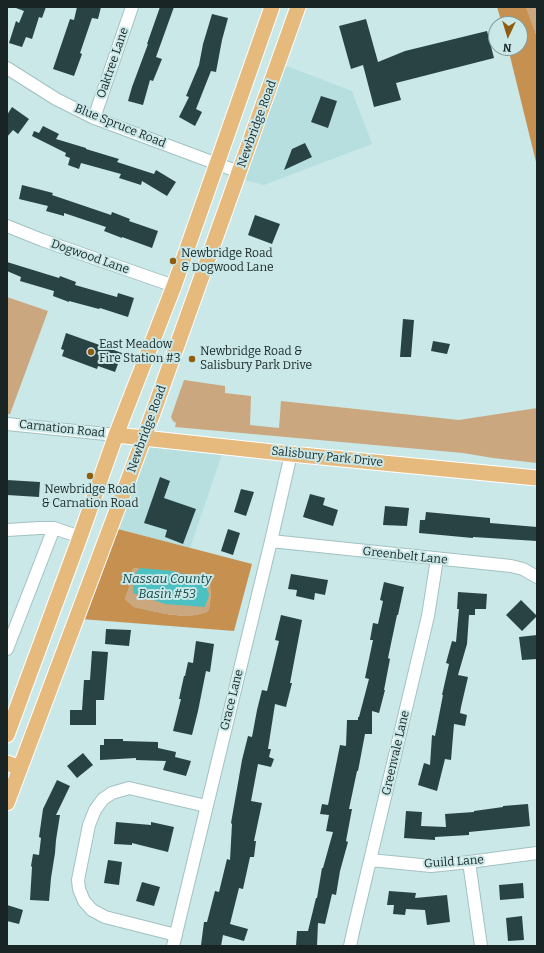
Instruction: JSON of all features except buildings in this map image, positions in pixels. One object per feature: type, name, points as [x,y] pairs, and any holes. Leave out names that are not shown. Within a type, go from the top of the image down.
[{"type":"main road","name":"Newbridge Road","points":[[7,735],[116,435],[174,286],[272,7]]},
{"type":"main road","name":"Newbridge Road","points":[[7,803],[14,766],[144,438],[298,7]]},
{"type":"main road","name":"Salisbury Park Drive","points":[[116,435],[537,478]]},
{"type":"street","name":"Oaktree Lane","points":[[94,118],[132,7]]},
{"type":"street","name":"Blue Spruce Road","points":[[7,68],[56,99],[94,118],[240,172]]},
{"type":"street","name":"Dogwood Lane","points":[[7,226],[42,240],[174,286]]},
{"type":"street","name":"Carnation Road","points":[[7,424],[116,435]]},
{"type":"street","name":"Grace Lane","points":[[175,940],[291,454]]},
{"type":"street","points":[[7,649],[54,528]]},
{"type":"street","points":[[7,530],[54,528],[80,537]]},
{"type":"street","name":"Greenbelt Lane","points":[[271,542],[511,566],[523,569],[537,577]]},
{"type":"street","name":"Greenvale Lane","points":[[350,946],[428,616],[437,559]]},
{"type":"street","points":[[175,940],[105,917],[92,910],[84,902],[79,889],[78,880],[89,825],[95,810],[103,799],[112,793],[129,788],[206,806]]},
{"type":"street","name":"Guild Lane","points":[[370,860],[431,866],[537,853]]},
{"type":"street","points":[[469,862],[481,946]]},
{"type":"shaded area","points":[[497,7],[526,7],[537,37],[537,166],[510,56],[528,56],[528,16],[500,16]]},
{"type":"shaded area","points":[[526,7],[537,7],[537,37]]},
{"type":"shaded area","points":[[281,64],[352,91],[372,144],[264,185],[240,179]]},
{"type":"shaded area","points":[[7,297],[48,311],[10,414],[7,414]]},
{"type":"shaded area","points":[[184,380],[225,386],[225,393],[251,396],[250,425],[279,428],[281,401],[459,420],[537,408],[537,463],[463,453],[175,427],[176,423],[171,417]]},
{"type":"shaded area","points":[[149,447],[222,454],[190,548],[114,528]]},
{"type":"shaded area","points":[[114,528],[252,564],[234,631],[81,619]],"holes":[[[134,568],[184,577],[210,585],[211,595],[209,609],[207,612],[184,616],[166,614],[134,607],[125,599],[129,588],[128,578]]]},
{"type":"shaded area","name":"Nassau County Basin #53","points":[[134,568],[184,577],[210,585],[211,595],[209,609],[207,612],[184,616],[166,614],[134,607],[125,599],[129,588],[128,579]]},
{"type":"water","name":"Nassau County Basin #53","points":[[140,568],[173,571],[204,580],[209,595],[205,607],[165,604],[133,593],[133,576]]},
{"type":"place","name":"Newbridge Road & Dogwood Lane","points":[[173,261]]},
{"type":"place","name":"East Meadow Fire Station #3","points":[[91,352]]},
{"type":"place","name":"Newbridge Road & Salisbury Park Drive","points":[[192,359]]},
{"type":"place","name":"Newbridge Road & Carnation Road","points":[[90,476]]}]
